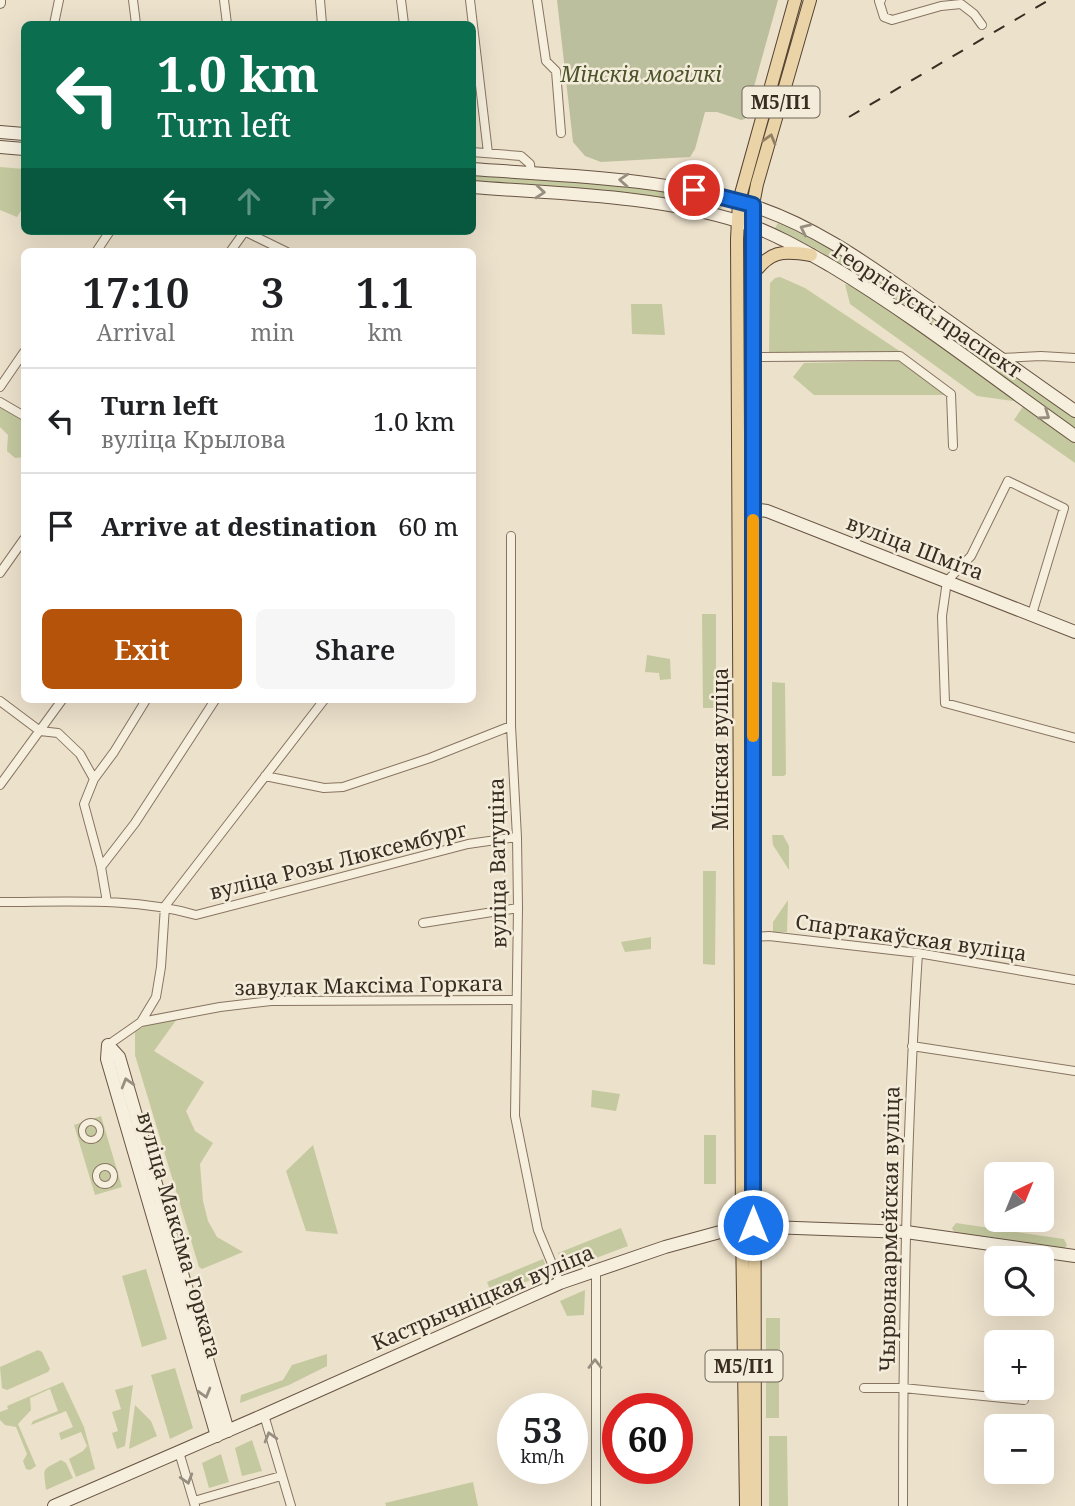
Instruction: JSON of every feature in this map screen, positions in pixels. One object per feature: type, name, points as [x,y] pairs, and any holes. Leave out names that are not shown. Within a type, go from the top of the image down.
[{"type":"main road","name":"Мінская вуліца","points":[[748,937],[740,508],[739,201],[795,0]]},
{"type":"main road","name":"Мінская вуліца","points":[[746,1506],[753,509],[752,226],[757,184],[810,0]]},
{"type":"main road","points":[[0,132],[21,134]]},
{"type":"main road","points":[[0,147],[21,149]]},
{"type":"main road","name":"Георгіеўскі праспект","points":[[476,169],[635,180],[694,190],[753,205],[855,255],[1075,411]]},
{"type":"main road","name":"Георгіеўскі праспект","points":[[476,187],[626,199],[679,207],[752,226],[856,281],[1075,436]]},
{"type":"main road","points":[[752,276],[762,263],[775,254],[788,252],[811,255]]},
{"type":"main road","points":[[910,317],[921,302]]},
{"type":"main road","name":"вуліца Шміта","points":[[740,508],[767,512],[1075,632]]},
{"type":"main road","name":"вуліца Максіма Горкага","points":[[108,1045],[107,1059],[223,1433]]},
{"type":"main road","name":"Мінская вуліца","points":[[748,1226],[755,1506]]},
{"type":"main road","name":"Кастрычніцкая вуліца","points":[[54,1506],[559,1283],[596,1269],[748,1226],[906,1232],[1075,1256]]},
{"type":"street","points":[[55,21],[59,0]]},
{"type":"street","points":[[134,0],[136,21]]},
{"type":"street","points":[[224,0],[227,21]]},
{"type":"street","points":[[320,0],[322,21]]},
{"type":"street","points":[[401,0],[404,21]]},
{"type":"street","points":[[470,0],[472,21]]},
{"type":"street","points":[[537,0],[547,61],[556,71],[561,132]]},
{"type":"street","points":[[881,0],[879,1],[884,17],[892,20],[941,6],[961,4],[974,14],[982,25]]},
{"type":"street","points":[[476,51],[488,153]]},
{"type":"street","points":[[476,152],[521,156],[530,164],[531,174]]},
{"type":"street","points":[[252,235],[279,248]]},
{"type":"street","points":[[0,387],[21,356]]},
{"type":"street","points":[[753,357],[900,356],[951,394],[953,446]]},
{"type":"street","points":[[1000,358],[1075,358]]},
{"type":"street","points":[[0,402],[21,414]]},
{"type":"street","points":[[1032,614],[1065,508],[1008,481],[971,556],[947,582],[942,616],[945,703],[1075,738]]},
{"type":"street","name":"вуліца Ватуціна","points":[[511,536],[512,726],[518,908],[515,1116],[537,1230],[559,1283]]},
{"type":"street","points":[[0,573],[21,543]]},
{"type":"street","points":[[0,701],[40,731],[58,733],[80,754],[94,779]]},
{"type":"street","points":[[0,785],[60,703]]},
{"type":"street","points":[[107,902],[101,867],[84,804],[94,779],[144,703]]},
{"type":"street","points":[[101,867],[135,823],[213,703]]},
{"type":"street","points":[[164,906],[322,703]]},
{"type":"street","points":[[265,775],[324,788],[343,787],[512,726]]},
{"type":"street","name":"вуліца Розы Люксембург","points":[[0,902],[107,902],[164,906],[196,915],[468,844],[517,837]]},
{"type":"street","name":"вуліца Максіма Горкага","points":[[108,1045],[141,1022],[156,997],[161,967],[164,906]]},
{"type":"street","points":[[423,923],[518,908]]},
{"type":"street","name":"Спартакаўская вуліца","points":[[748,937],[769,936],[918,953],[1075,980]]},
{"type":"street","name":"Чырвонаармейская вуліца","points":[[903,1506],[906,1232],[918,953]]},
{"type":"street","name":"завулак Максіма Горкага","points":[[141,1022],[271,1001],[516,1000]]},
{"type":"street","points":[[912,1046],[1075,1071]]},
{"type":"street","points":[[596,1269],[596,1506]]},
{"type":"street","points":[[864,1388],[903,1388],[984,1396]]},
{"type":"street","points":[[264,1415],[291,1506]]},
{"type":"street","points":[[179,1452],[195,1504],[281,1476]]},
{"type":"green space","name":"Мінскія могілкі","points":[[557,0],[778,0],[745,119],[705,112],[695,149],[690,157],[601,162],[585,156],[573,142]]},
{"type":"green space","points":[[0,167],[21,169],[21,211],[17,217],[0,210]]},
{"type":"green space","points":[[476,175],[628,186],[678,193],[722,206],[719,211],[476,181]]},
{"type":"green space","points":[[778,223],[825,245],[911,301],[910,306],[906,308],[820,251],[777,231],[775,228]]},
{"type":"green space","points":[[780,277],[805,288],[904,354],[769,354],[770,283]]},
{"type":"green space","points":[[845,284],[855,287],[1015,399],[1013,401],[977,396],[850,304]]},
{"type":"green space","points":[[631,304],[662,304],[665,335],[632,334]]},
{"type":"green space","points":[[924,312],[1075,417],[1075,428],[921,319],[920,314]]},
{"type":"green space","points":[[899,361],[946,395],[814,395],[793,377],[804,363]]},
{"type":"green space","points":[[1024,405],[1075,441],[1075,463],[1014,420]]},
{"type":"green space","points":[[0,407],[21,420],[21,457],[15,458],[7,451],[8,435],[0,427]]},
{"type":"green space","points":[[702,614],[716,614],[716,708],[703,708]]},
{"type":"green space","points":[[647,655],[670,659],[671,679],[660,680],[659,673],[645,672]]},
{"type":"green space","points":[[772,682],[785,683],[784,776],[772,776]]},
{"type":"green space","points":[[772,835],[783,835],[789,846],[789,870],[773,845]]},
{"type":"green space","points":[[703,871],[716,871],[715,965],[703,964]]},
{"type":"green space","points":[[788,900],[787,932],[773,932],[773,922]]},
{"type":"green space","points":[[651,937],[651,949],[625,952],[621,942]]},
{"type":"green space","points":[[177,1019],[154,1051],[204,1082],[186,1111],[195,1131],[213,1143],[200,1164],[203,1201],[208,1221],[217,1237],[243,1252],[202,1269],[199,1267],[135,1055],[135,1032],[148,1024]]},
{"type":"green space","points":[[592,1090],[620,1094],[616,1111],[591,1107]]},
{"type":"green space","points":[[101,1116],[122,1187],[95,1195],[74,1125]]},
{"type":"green space","points":[[704,1135],[716,1135],[716,1184],[704,1184]]},
{"type":"green space","points":[[313,1145],[338,1234],[306,1231],[286,1171]]},
{"type":"green space","points":[[956,1223],[984,1227],[984,1232],[1017,1232],[1064,1239],[1067,1245],[1064,1249],[955,1234],[952,1228]]},
{"type":"green space","points":[[621,1228],[628,1246],[564,1270],[558,1253]]},
{"type":"green space","points":[[543,1259],[549,1273],[492,1295],[487,1282]]},
{"type":"green space","points":[[146,1269],[167,1339],[142,1347],[122,1276]]},
{"type":"green space","points":[[585,1290],[584,1315],[567,1316],[560,1301]]},
{"type":"green space","points":[[766,1318],[780,1318],[780,1360],[766,1360]]},
{"type":"green space","points":[[38,1350],[42,1352],[50,1369],[48,1372],[7,1390],[2,1388],[0,1367]]},
{"type":"green space","points":[[327,1354],[327,1366],[289,1385],[240,1403],[241,1395],[283,1380],[292,1365]]},
{"type":"green space","points":[[175,1368],[193,1428],[170,1439],[151,1375]]},
{"type":"green space","points":[[766,1375],[779,1375],[779,1418],[766,1418]]},
{"type":"green space","points":[[63,1382],[84,1427],[95,1469],[76,1477],[69,1459],[87,1446],[81,1432],[61,1440],[59,1433],[73,1427],[66,1411],[31,1425],[33,1421],[58,1411],[50,1389],[30,1398],[31,1410],[18,1424],[36,1466],[30,1470],[26,1469],[23,1461],[27,1454],[16,1427],[5,1425],[0,1420],[0,1412],[8,1409],[7,1406]]},
{"type":"green space","points":[[133,1385],[125,1446],[117,1449],[112,1433],[118,1431],[112,1412],[121,1409],[115,1390]]},
{"type":"green space","points":[[135,1405],[151,1421],[157,1436],[129,1449]]},
{"type":"green space","points":[[769,1436],[787,1436],[788,1506],[769,1506]]},
{"type":"green space","points":[[252,1440],[262,1471],[242,1476],[235,1448]]},
{"type":"green space","points":[[221,1454],[229,1482],[209,1488],[202,1463]]},
{"type":"green space","points":[[61,1460],[66,1463],[73,1478],[46,1490],[45,1471]]},
{"type":"green space","points":[[473,1482],[478,1506],[386,1506],[385,1503]]},
{"type":"railway","points":[[849,117],[1049,0]]},
{"type":"slow traffic","points":[[753,520],[753,736]]},
{"type":"route","points":[[694,190],[753,205],[753,1225]]}]
